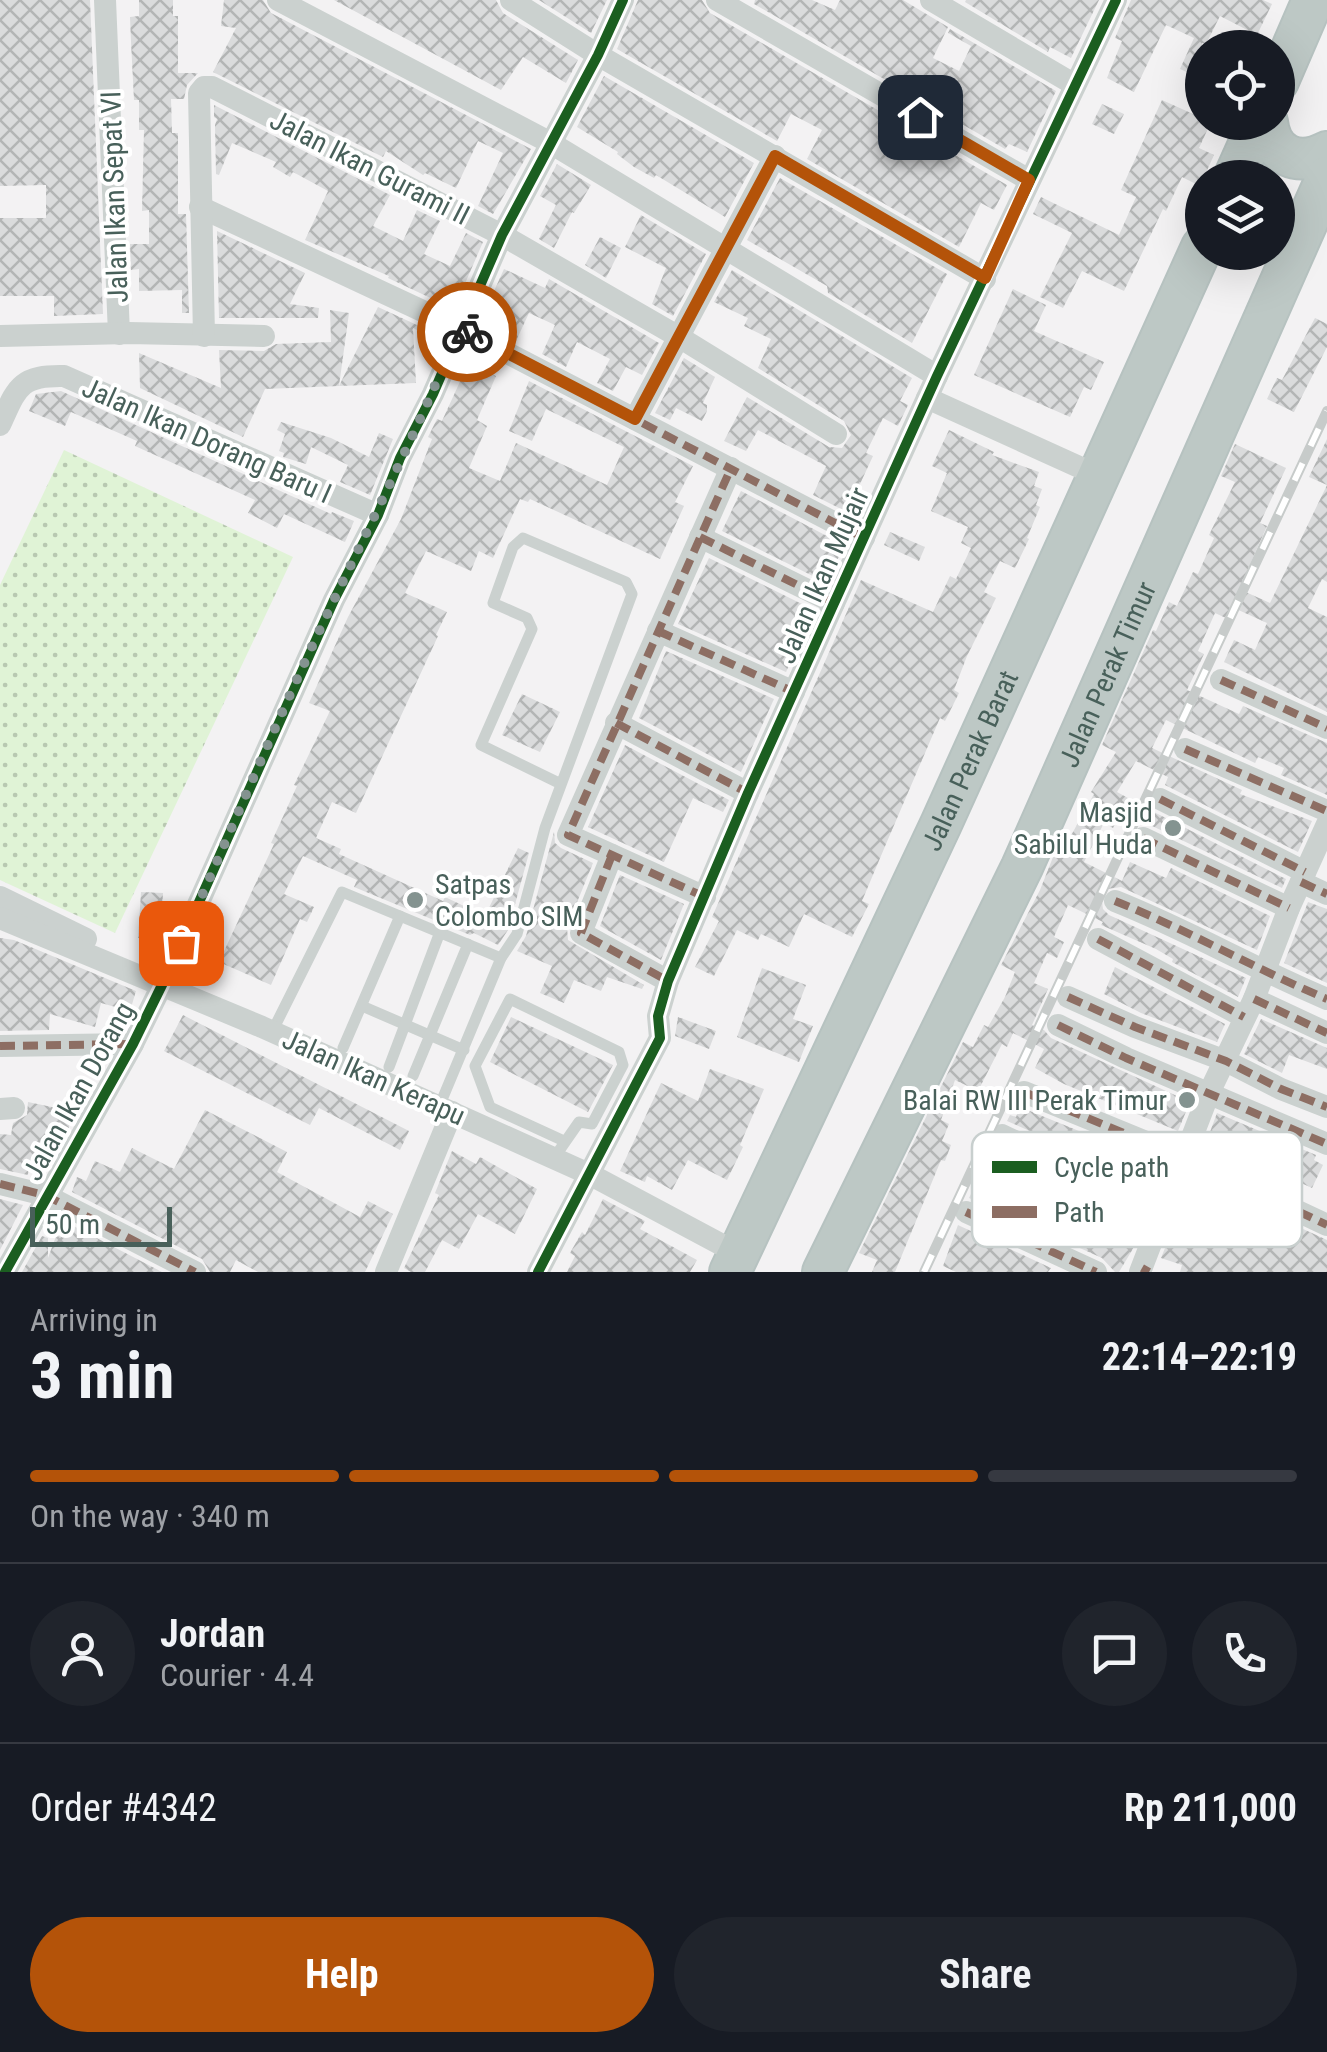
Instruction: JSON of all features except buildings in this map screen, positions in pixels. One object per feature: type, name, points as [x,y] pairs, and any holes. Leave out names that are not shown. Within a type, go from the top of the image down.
[{"type":"highway","points":[[1295,40],[1312,0]]},
{"type":"highway","points":[[1271,140],[1290,158],[1303,160],[1327,152]]},
{"type":"highway","name":"Jalan Perak Timur","points":[[823,1272],[1022,867],[1327,177]]},
{"type":"highway","points":[[1295,197],[1309,218]]},
{"type":"highway","name":"Jalan Perak Barat","points":[[734,1263],[932,842],[1192,270]]},
{"type":"street","name":"Jalan Ikan Sepat VI","points":[[0,336],[120,334],[105,0]]},
{"type":"street","points":[[278,0],[549,142],[937,376]]},
{"type":"street","points":[[512,0],[598,55],[985,278]]},
{"type":"street","name":"Jalan Ikan Dorang","points":[[5,1272],[133,1044],[164,981],[334,600],[433,394],[502,234],[536,176],[549,142],[624,0]]},
{"type":"street","points":[[717,0],[1029,180]]},
{"type":"street","points":[[931,0],[1075,85]]},
{"type":"street","name":"Jalan Ikan Mujair","points":[[538,1272],[660,1038],[658,1016],[668,980],[748,792],[937,376],[1116,0]]},
{"type":"street","name":"Jalan Ikan Gurami II","points":[[200,207],[199,93],[204,87],[502,234],[680,337],[836,434]]},
{"type":"street","points":[[635,419],[775,156]]},
{"type":"street","points":[[204,336],[200,207],[459,328],[864,538]]},
{"type":"street","points":[[120,334],[264,336]]},
{"type":"street","name":"Jalan Ikan Dorang Baru I","points":[[0,425],[16,390],[37,376],[64,376],[378,515]]},
{"type":"street","points":[[927,398],[1099,476]]},
{"type":"street","points":[[705,897],[568,835],[731,468]]},
{"type":"street","points":[[700,537],[834,603]]},
{"type":"street","points":[[658,631],[794,692]]},
{"type":"street","points":[[1222,680],[1327,728]]},
{"type":"street","points":[[616,723],[748,792]]},
{"type":"street","points":[[1184,748],[1327,810]]},
{"type":"street","points":[[1160,799],[1327,894]]},
{"type":"street","points":[[1195,1132],[1327,824]]},
{"type":"street","points":[[1143,838],[1289,908]]},
{"type":"street","points":[[612,855],[580,933],[668,980]]},
{"type":"street","points":[[0,897],[164,981]]},
{"type":"street","points":[[1115,902],[1169,923],[1264,972],[1327,998]]},
{"type":"street","name":"Jalan Ikan Kerapu","points":[[0,918],[164,981],[446,1110],[484,1116],[559,1150],[591,1175],[734,1263]]},
{"type":"street","points":[[1098,939],[1249,1008],[1327,1033]]},
{"type":"street","points":[[1068,997],[1134,1027],[1226,1060],[1281,1089],[1327,1107]]},
{"type":"street","points":[[1058,1025],[1299,1132]]},
{"type":"street","points":[[0,1046],[133,1044]]},
{"type":"street","points":[[1024,1092],[1121,1132]]},
{"type":"street","points":[[386,1272],[446,1110]]},
{"type":"street","points":[[1302,1133],[1327,1144]]},
{"type":"street","points":[[0,1184],[45,1196],[185,1270]]},
{"type":"street","points":[[966,1212],[972,1215]]},
{"type":"street","points":[[1302,1213],[1326,1224]]},
{"type":"street","points":[[1042,1247],[1096,1272]]},
{"type":"lane","points":[[446,1110],[464,1050],[500,958],[517,934],[544,828],[561,784],[632,594],[626,582],[523,538],[513,547],[493,603],[526,618],[532,628],[481,745],[561,784]]},
{"type":"lane","points":[[272,1032],[342,892],[500,958]]},
{"type":"lane","points":[[343,1048],[400,916]]},
{"type":"lane","points":[[389,1066],[440,932]]},
{"type":"lane","points":[[413,1076],[468,944]]},
{"type":"lane","points":[[484,1116],[475,1066],[510,998],[620,1052],[622,1065],[592,1124],[579,1122],[559,1150]]},
{"type":"lane","points":[[362,1006],[464,1050]]},
{"type":"green space","points":[[64,450],[293,557],[115,933],[0,880],[0,585]]},
{"type":"railway","points":[[990,1132],[1327,411]]},
{"type":"railway","points":[[924,1272],[972,1169]]},
{"type":"marked path","points":[[459,328],[864,538]]},
{"type":"marked path","points":[[705,897],[568,835],[731,468]]},
{"type":"marked path","points":[[700,537],[834,603]]},
{"type":"marked path","points":[[658,631],[794,692]]},
{"type":"marked path","points":[[1221,680],[1327,728]]},
{"type":"marked path","points":[[616,723],[748,793]]},
{"type":"marked path","points":[[1185,749],[1327,811]]},
{"type":"marked path","points":[[1160,799],[1305,872]]},
{"type":"marked path","points":[[1143,838],[1289,908]]},
{"type":"marked path","points":[[612,855],[581,933],[668,981]]},
{"type":"marked path","points":[[1301,882],[1327,894]]},
{"type":"marked path","points":[[1115,901],[1327,999]]},
{"type":"marked path","points":[[1098,939],[1244,1017]]},
{"type":"marked path","points":[[1068,997],[1327,1107]]},
{"type":"marked path","points":[[1254,999],[1327,1033]]},
{"type":"marked path","points":[[1058,1025],[1299,1132]]},
{"type":"marked path","points":[[0,1046],[133,1044]]},
{"type":"marked path","points":[[1024,1092],[1122,1132]]},
{"type":"marked path","points":[[1302,1133],[1327,1144]]},
{"type":"marked path","points":[[0,1184],[45,1195],[195,1272]]},
{"type":"marked path","points":[[966,1212],[972,1215]]},
{"type":"marked path","points":[[1302,1213],[1327,1225]]},
{"type":"marked path","points":[[1042,1247],[1096,1272]]},
{"type":"marked path","points":[[1142,1268],[1149,1272]]},
{"type":"cycle path","points":[[5,1272],[162,985],[502,235],[623,0]]},
{"type":"cycle path","points":[[538,1272],[660,1038],[658,1016],[668,981],[748,793],[937,376],[1116,0]]},
{"type":"way so far","points":[[181,943],[334,600],[433,394],[459,328],[467,332]]},
{"type":"place","name":"Masjid Sabilul Huda","points":[[1173,828]]},
{"type":"place","name":"Satpas Colombo SIM","points":[[415,900]]},
{"type":"place","name":"Balai RW III Perak Timur","points":[[1187,1100]]},
{"type":"route","points":[[467,332],[635,419],[775,156],[985,278],[1029,180],[920,117]]}]
